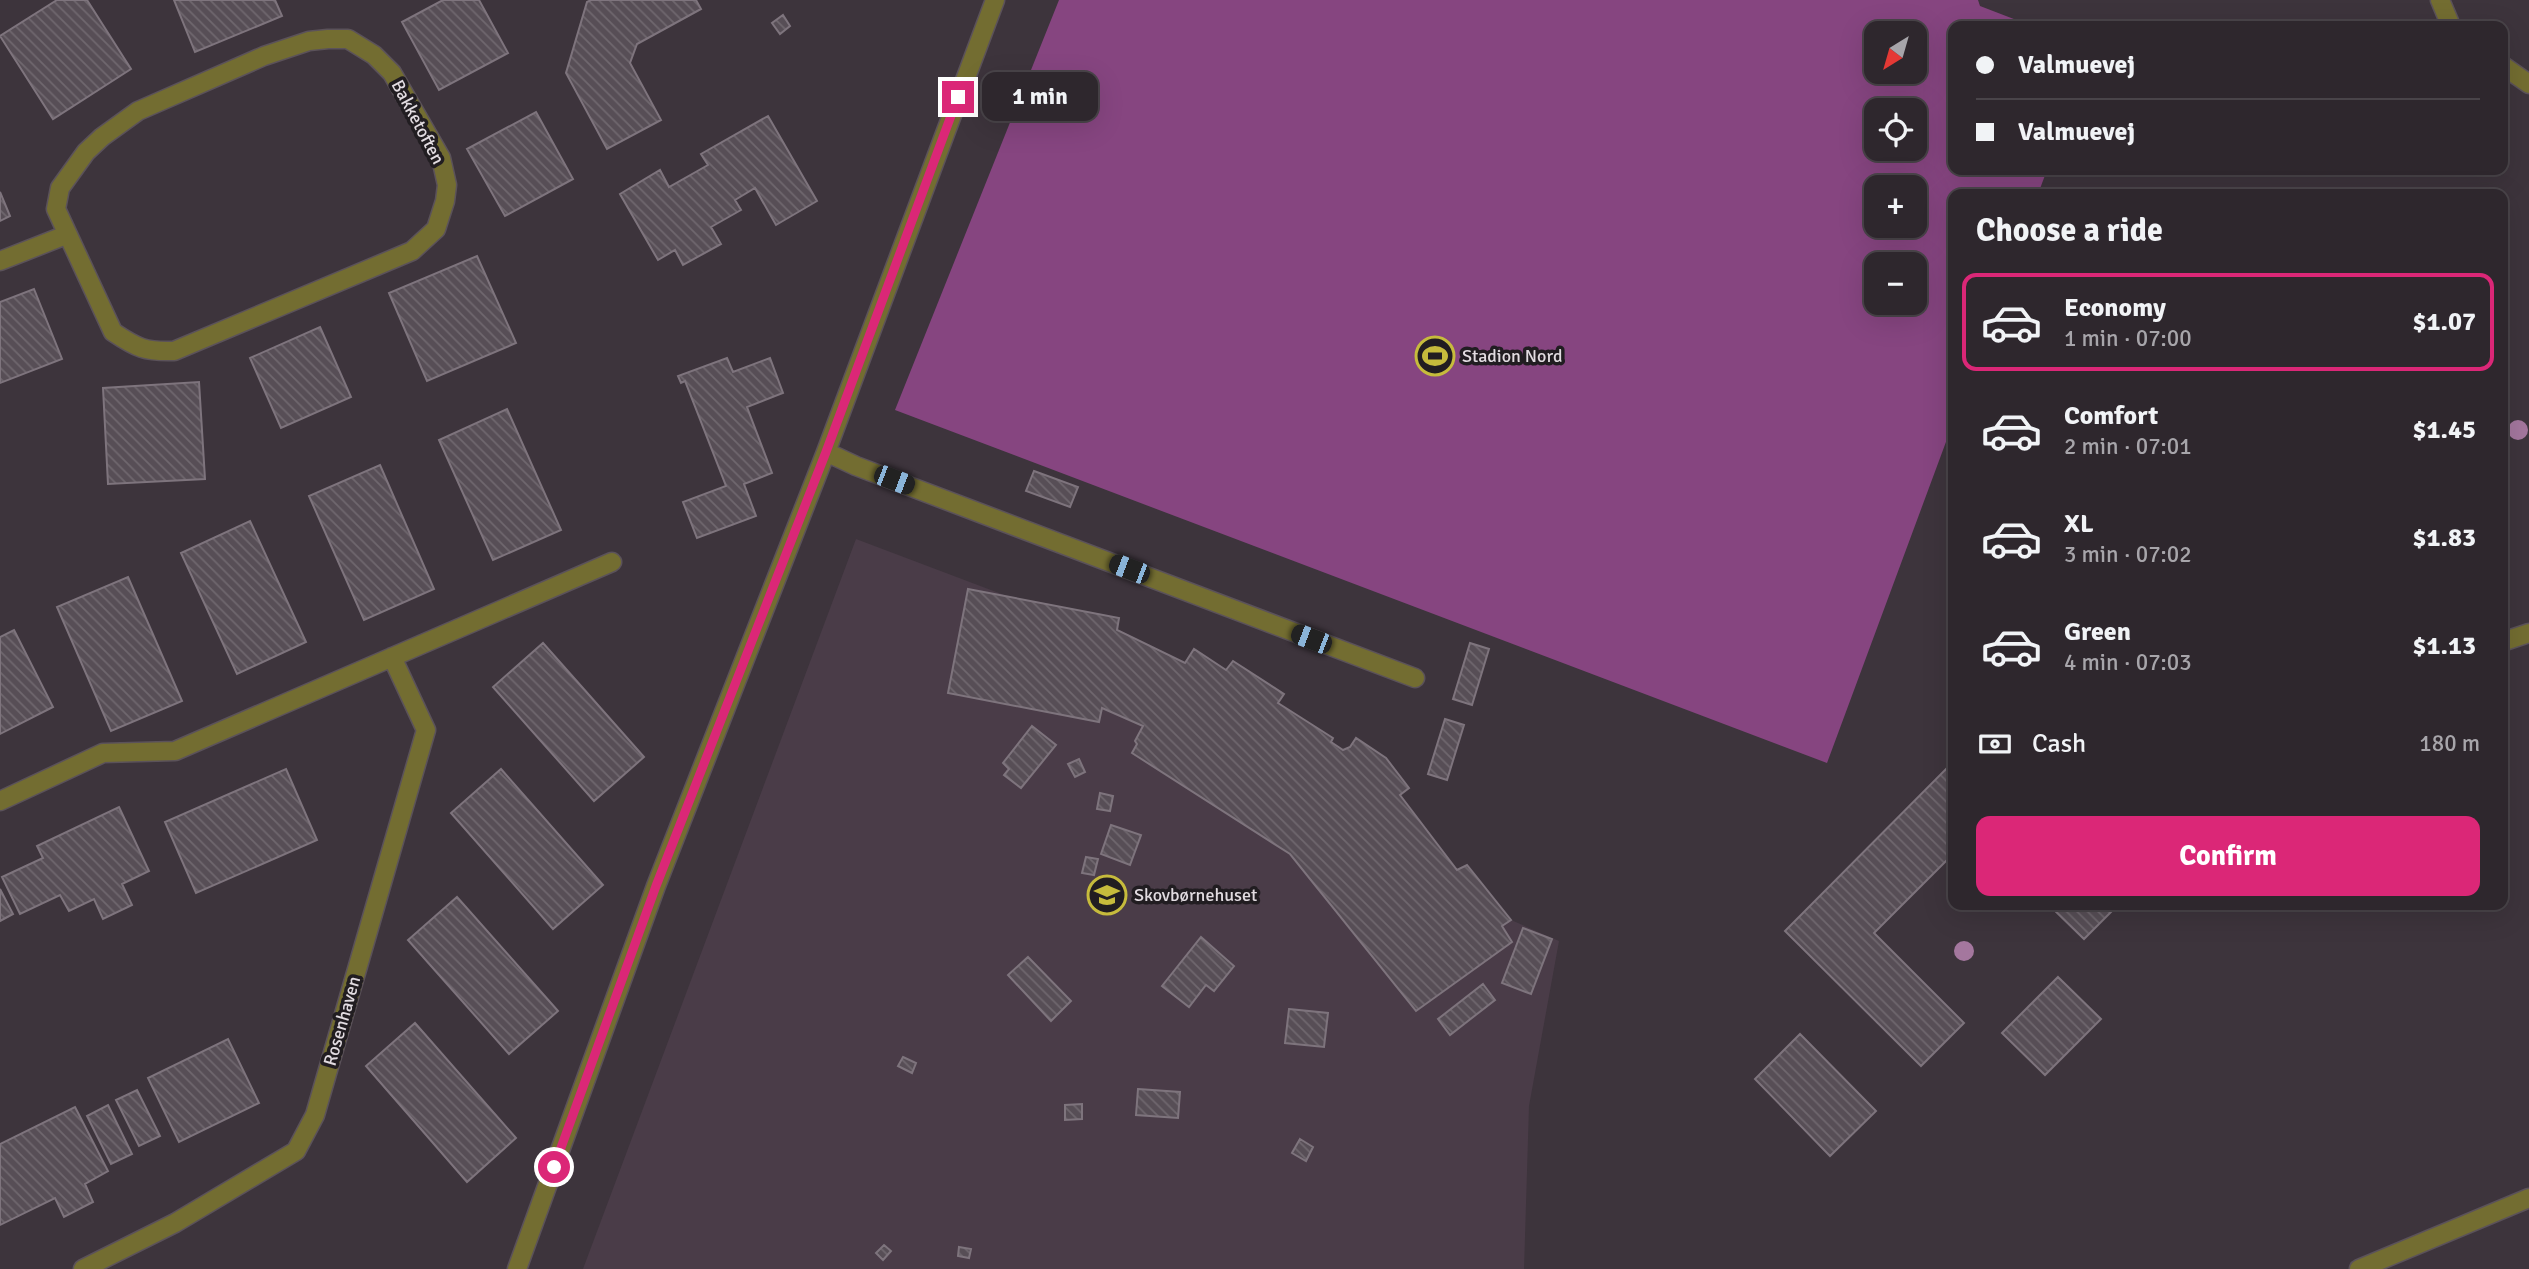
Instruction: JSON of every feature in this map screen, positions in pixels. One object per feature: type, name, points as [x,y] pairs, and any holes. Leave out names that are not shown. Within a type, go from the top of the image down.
[{"type":"street","points":[[517,1269],[656,886],[826,452],[995,0]]},
{"type":"street","points":[[2440,0],[2449,21]]},
{"type":"street","name":"Bakketoften","points":[[348,39],[374,55],[392,73],[441,158],[447,186],[436,229],[412,251],[174,351],[150,352],[130,344],[113,332],[66,235],[56,209],[60,188],[86,152],[102,137],[138,111],[264,55],[309,41],[348,39]]},
{"type":"street","points":[[2508,69],[2529,84]]},
{"type":"street","points":[[0,261],[66,235]]},
{"type":"street","points":[[826,452],[1415,678]]},
{"type":"street","points":[[0,801],[103,753],[175,751],[612,562]]},
{"type":"street","points":[[2508,640],[2529,633]]},
{"type":"street","name":"Rosenhaven","points":[[83,1269],[175,1223],[296,1151],[315,1115],[426,730],[392,657]]},
{"type":"street","points":[[2360,1269],[2529,1198]]},
{"type":"shaded area","name":"Stadion Nord","points":[[1059,0],[1978,0],[1980,6],[2019,21],[1948,21],[1948,175],[2045,175],[2040,189],[1948,189],[1948,436],[1827,763],[895,410]]},
{"type":"shaded area","name":"Skovbørnehuset","points":[[856,539],[1184,663],[1194,649],[1226,670],[1233,661],[1284,694],[1278,703],[1333,738],[1331,742],[1343,750],[1350,747],[1356,738],[1386,758],[1409,788],[1400,795],[1456,870],[1467,865],[1511,920],[1559,941],[1529,1106],[1524,1269],[583,1269]]},
{"type":"building","points":[[57,0],[87,0],[131,69],[53,119],[0,36]]},
{"type":"building","points":[[174,0],[275,0],[282,16],[195,52]]},
{"type":"building","points":[[443,0],[479,0],[508,53],[439,90],[402,22]]},
{"type":"building","points":[[696,0],[701,9],[637,44],[630,63],[661,120],[607,149],[566,73],[587,2]]},
{"type":"building","points":[[783,15],[790,26],[780,34],[772,23]]},
{"type":"building","points":[[536,112],[573,179],[505,216],[467,149]]},
{"type":"building","points":[[768,116],[817,201],[776,225],[755,188],[735,200],[741,210],[711,227],[721,244],[683,265],[675,250],[658,260],[620,194],[660,170],[669,187],[708,165],[701,154]]},
{"type":"building","points":[[0,192],[10,216],[0,221]]},
{"type":"building","points":[[477,256],[516,343],[427,381],[389,293]]},
{"type":"building","points":[[34,289],[62,359],[0,383],[0,302]]},
{"type":"building","points":[[320,327],[351,397],[281,428],[250,358]]},
{"type":"building","points":[[727,358],[733,372],[770,358],[783,393],[747,407],[772,473],[744,484],[756,516],[697,538],[683,502],[726,486],[685,381],[681,383],[678,376]]},
{"type":"building","points":[[199,382],[205,479],[108,484],[103,388]]},
{"type":"building","points":[[507,409],[561,530],[493,560],[439,440]]},
{"type":"building","points":[[380,465],[434,589],[364,620],[309,496]]},
{"type":"building","points":[[1034,471],[1078,487],[1070,507],[1026,491]]},
{"type":"building","points":[[250,521],[306,642],[237,674],[181,553]]},
{"type":"building","points":[[128,577],[182,701],[111,731],[57,607]]},
{"type":"building","points":[[968,589],[1119,618],[1117,630],[1185,663],[1194,649],[1226,670],[1233,661],[1284,694],[1278,703],[1333,738],[1331,742],[1343,750],[1350,747],[1356,738],[1386,758],[1409,788],[1400,795],[1457,870],[1467,865],[1511,920],[1502,926],[1512,942],[1416,1011],[1290,854],[1132,753],[1143,726],[1102,708],[1099,722],[948,693]]},
{"type":"building","points":[[14,630],[53,707],[0,734],[0,637]]},
{"type":"building","points":[[543,643],[644,757],[594,801],[493,687]]},
{"type":"building","points":[[1470,643],[1489,649],[1472,705],[1453,699]]},
{"type":"building","points":[[1445,719],[1464,725],[1447,780],[1428,774]]},
{"type":"building","points":[[1032,726],[1056,745],[1021,788],[1004,775],[1009,769],[1003,763]]},
{"type":"building","points":[[1079,759],[1085,772],[1075,777],[1068,764]]},
{"type":"building","points":[[1948,767],[1948,859],[1874,933],[1964,1023],[1921,1066],[1785,931]]},
{"type":"building","points":[[286,769],[317,840],[196,893],[165,822]]},
{"type":"building","points":[[501,769],[603,885],[553,929],[451,813]]},
{"type":"building","points":[[1100,793],[1113,796],[1110,811],[1097,809]]},
{"type":"building","points":[[119,807],[149,871],[122,884],[132,905],[103,919],[94,899],[69,911],[60,895],[20,914],[2,877],[43,858],[37,846]]},
{"type":"building","points":[[1111,825],[1141,835],[1130,865],[1101,854]]},
{"type":"building","points":[[1086,857],[1098,859],[1094,875],[1082,873]]},
{"type":"building","points":[[0,889],[13,914],[0,921]]},
{"type":"building","points":[[457,897],[558,1011],[509,1054],[408,940]]},
{"type":"building","points":[[2054,910],[2113,910],[2084,939]]},
{"type":"building","points":[[1523,928],[1552,939],[1531,994],[1502,983]]},
{"type":"building","points":[[1201,937],[1234,966],[1214,991],[1206,985],[1189,1007],[1162,986]]},
{"type":"building","points":[[1028,957],[1071,1001],[1051,1021],[1008,975]]},
{"type":"building","points":[[2058,977],[2101,1019],[2045,1075],[2002,1033]]},
{"type":"building","points":[[1483,984],[1495,1000],[1450,1035],[1438,1019]]},
{"type":"building","points":[[1289,1009],[1328,1013],[1324,1047],[1285,1043]]},
{"type":"building","points":[[415,1023],[516,1138],[467,1182],[366,1066]]},
{"type":"building","points":[[1800,1034],[1876,1111],[1830,1156],[1755,1079]]},
{"type":"building","points":[[228,1039],[259,1103],[179,1142],[148,1078]]},
{"type":"building","points":[[903,1057],[916,1063],[912,1073],[898,1066]]},
{"type":"building","points":[[1138,1089],[1180,1092],[1178,1118],[1136,1115]]},
{"type":"building","points":[[137,1090],[160,1136],[139,1146],[116,1100]]},
{"type":"building","points":[[1082,1104],[1082,1119],[1065,1120],[1065,1105]]},
{"type":"building","points":[[108,1105],[132,1154],[111,1164],[87,1116]]},
{"type":"building","points":[[75,1107],[108,1171],[85,1184],[93,1202],[64,1217],[55,1198],[0,1225],[0,1144]]},
{"type":"building","points":[[1300,1139],[1313,1147],[1306,1161],[1292,1153]]},
{"type":"building","points":[[884,1245],[891,1251],[883,1260],[876,1253]]},
{"type":"building","points":[[959,1247],[971,1249],[969,1258],[958,1256]]},
{"type":"place","name":"Stadion Nord","points":[[1435,356]]},
{"type":"place","name":"Skovbørnehuset","points":[[1107,895]]},
{"type":"route","points":[[554,1167],[656,886],[787,554],[958,97]]}]
